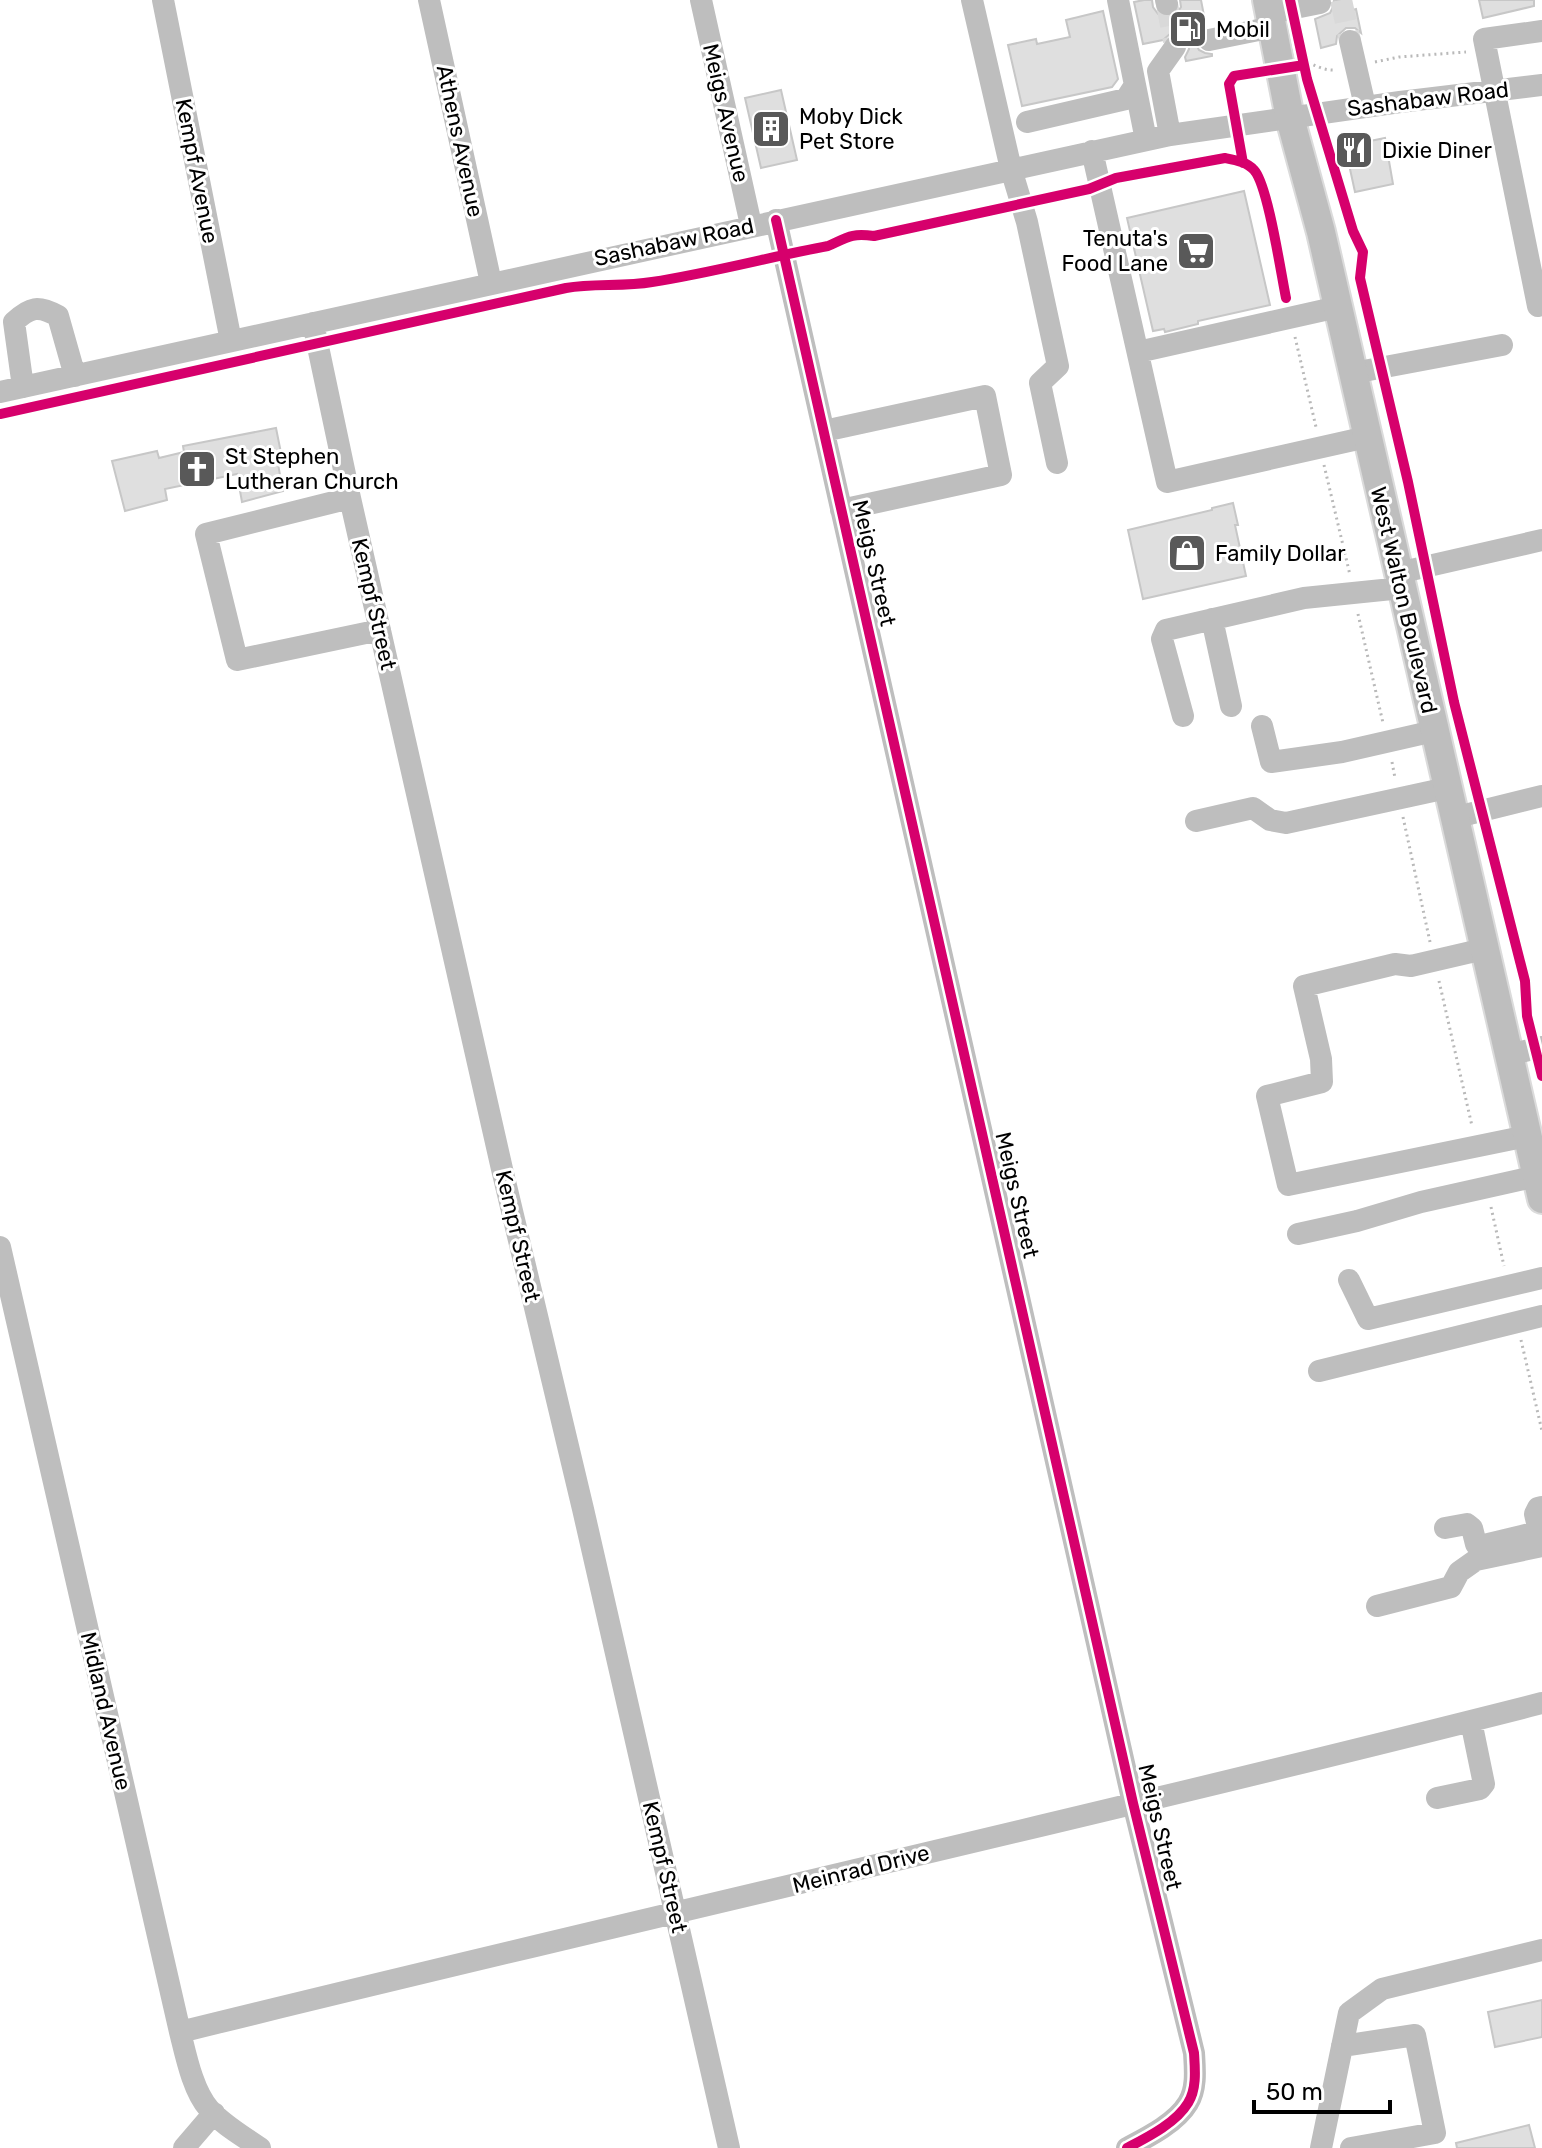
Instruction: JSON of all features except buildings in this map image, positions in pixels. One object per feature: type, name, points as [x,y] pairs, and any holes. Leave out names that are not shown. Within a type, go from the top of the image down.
[{"type":"main road","name":"West Walton Boulevard","points":[[1270,13],[1298,68],[1290,118],[1321,232],[1539,1188]]},
{"type":"street","name":"Kempf Avenue","points":[[163,0],[231,341]]},
{"type":"street","name":"Athens Avenue","points":[[429,0],[491,283]]},
{"type":"street","name":"Meigs Avenue","points":[[701,0],[751,225]]},
{"type":"street","points":[[972,0],[1011,169],[1027,222],[1058,366],[1040,383],[1057,463]]},
{"type":"street","points":[[1118,0],[1146,140]]},
{"type":"street","points":[[1209,40],[1270,13],[1320,3]]},
{"type":"street","points":[[1538,306],[1484,39],[1542,31]]},
{"type":"street","points":[[1350,41],[1365,106]]},
{"type":"street","points":[[1170,135],[1158,71],[1177,44]]},
{"type":"street","points":[[1027,122],[1126,99],[1135,85]]},
{"type":"street","name":"Sashabaw Road","points":[[0,392],[1170,135],[1365,106],[1542,85]]},
{"type":"street","points":[[1092,151],[1167,482],[1367,437]]},
{"type":"street","name":"Meigs Street","points":[[776,220],[1133,1803],[1194,2053],[1194,2088],[1188,2104],[1172,2120],[1127,2148]]},
{"type":"street","points":[[1138,352],[1338,307]]},
{"type":"street","points":[[23,387],[14,322],[27,310],[46,309],[58,316],[75,376]]},
{"type":"street","name":"Kempf Street","points":[[313,323],[495,1138],[729,2148]]},
{"type":"street","points":[[1353,373],[1502,345]]},
{"type":"street","points":[[824,431],[985,396],[1001,475],[841,510]]},
{"type":"street","points":[[350,498],[206,534],[237,660],[380,630]]},
{"type":"street","points":[[1183,716],[1162,639],[1166,630],[1304,598],[1354,593],[1542,540]]},
{"type":"street","points":[[1212,619],[1231,706]]},
{"type":"street","points":[[1262,726],[1271,762],[1342,752],[1434,731]]},
{"type":"street","points":[[1196,821],[1253,808],[1270,820],[1286,823],[1447,788]]},
{"type":"street","points":[[1453,818],[1542,796]]},
{"type":"street","points":[[1484,949],[1411,966],[1395,964],[1304,986],[1321,1059],[1322,1082],[1267,1096],[1288,1185],[1527,1136]]},
{"type":"street","points":[[1508,1055],[1542,1047]]},
{"type":"street","points":[[1298,1234],[1486,1187],[1539,1188]]},
{"type":"street","name":"Midland Avenue","points":[[0,1247],[193,2078],[208,2108],[260,2148]]},
{"type":"street","points":[[1349,1280],[1368,1319],[1542,1278]]},
{"type":"street","points":[[1319,1371],[1542,1316]]},
{"type":"street","points":[[1445,1528],[1467,1524],[1472,1528],[1476,1544],[1480,1546],[1534,1533],[1538,1527],[1535,1514],[1542,1507]]},
{"type":"street","points":[[1377,1606],[1451,1587],[1459,1572],[1476,1560],[1542,1546]]},
{"type":"street","name":"Meinrad Drive","points":[[180,2032],[1542,1703]]},
{"type":"street","points":[[1437,1798],[1480,1789],[1484,1784],[1471,1721]]},
{"type":"street","points":[[1321,2148],[1349,2013],[1382,1989],[1542,1950]]},
{"type":"street","points":[[1342,2046],[1415,2035],[1435,2133],[1351,2148]]},
{"type":"street","points":[[184,2148],[214,2113]]},
{"type":"path","points":[[1300,46],[1298,68],[1327,70],[1399,57],[1487,50]]},
{"type":"path","points":[[1290,317],[1477,1146]]},
{"type":"path","points":[[1486,1187],[1508,1286]]},
{"type":"path","points":[[1517,1322],[1542,1431]]},
{"type":"tunnel","points":[[1341,0],[1350,41]]},
{"type":"tunnel","points":[[1167,4],[1174,41]]},
{"type":"cycle path","points":[[1290,0],[1307,79],[1353,231],[1363,252],[1360,278],[1408,482],[1454,702],[1525,981],[1527,1016],[1542,1076]]},
{"type":"cycle path","points":[[1243,163],[1229,84],[1234,76],[1304,65]]},
{"type":"cycle path","points":[[0,414],[566,288],[641,283],[696,274],[828,246],[855,235],[874,236],[1089,189],[1116,178],[1225,158],[1248,165],[1259,179],[1269,211],[1286,298]]},
{"type":"cycle path","points":[[776,220],[1133,1803],[1194,2053],[1194,2085],[1188,2103],[1169,2123],[1127,2148]]},
{"type":"place","name":"Mobil","points":[[1188,29]]},
{"type":"place","name":"Moby Dick Pet Store","points":[[771,129]]},
{"type":"place","name":"Dixie Diner","points":[[1354,150]]},
{"type":"place","name":"Tenuta's Food Lane","points":[[1196,251]]},
{"type":"place","name":"St Stephen Lutheran Church","points":[[197,469]]},
{"type":"place","name":"Family Dollar","points":[[1187,553]]}]
